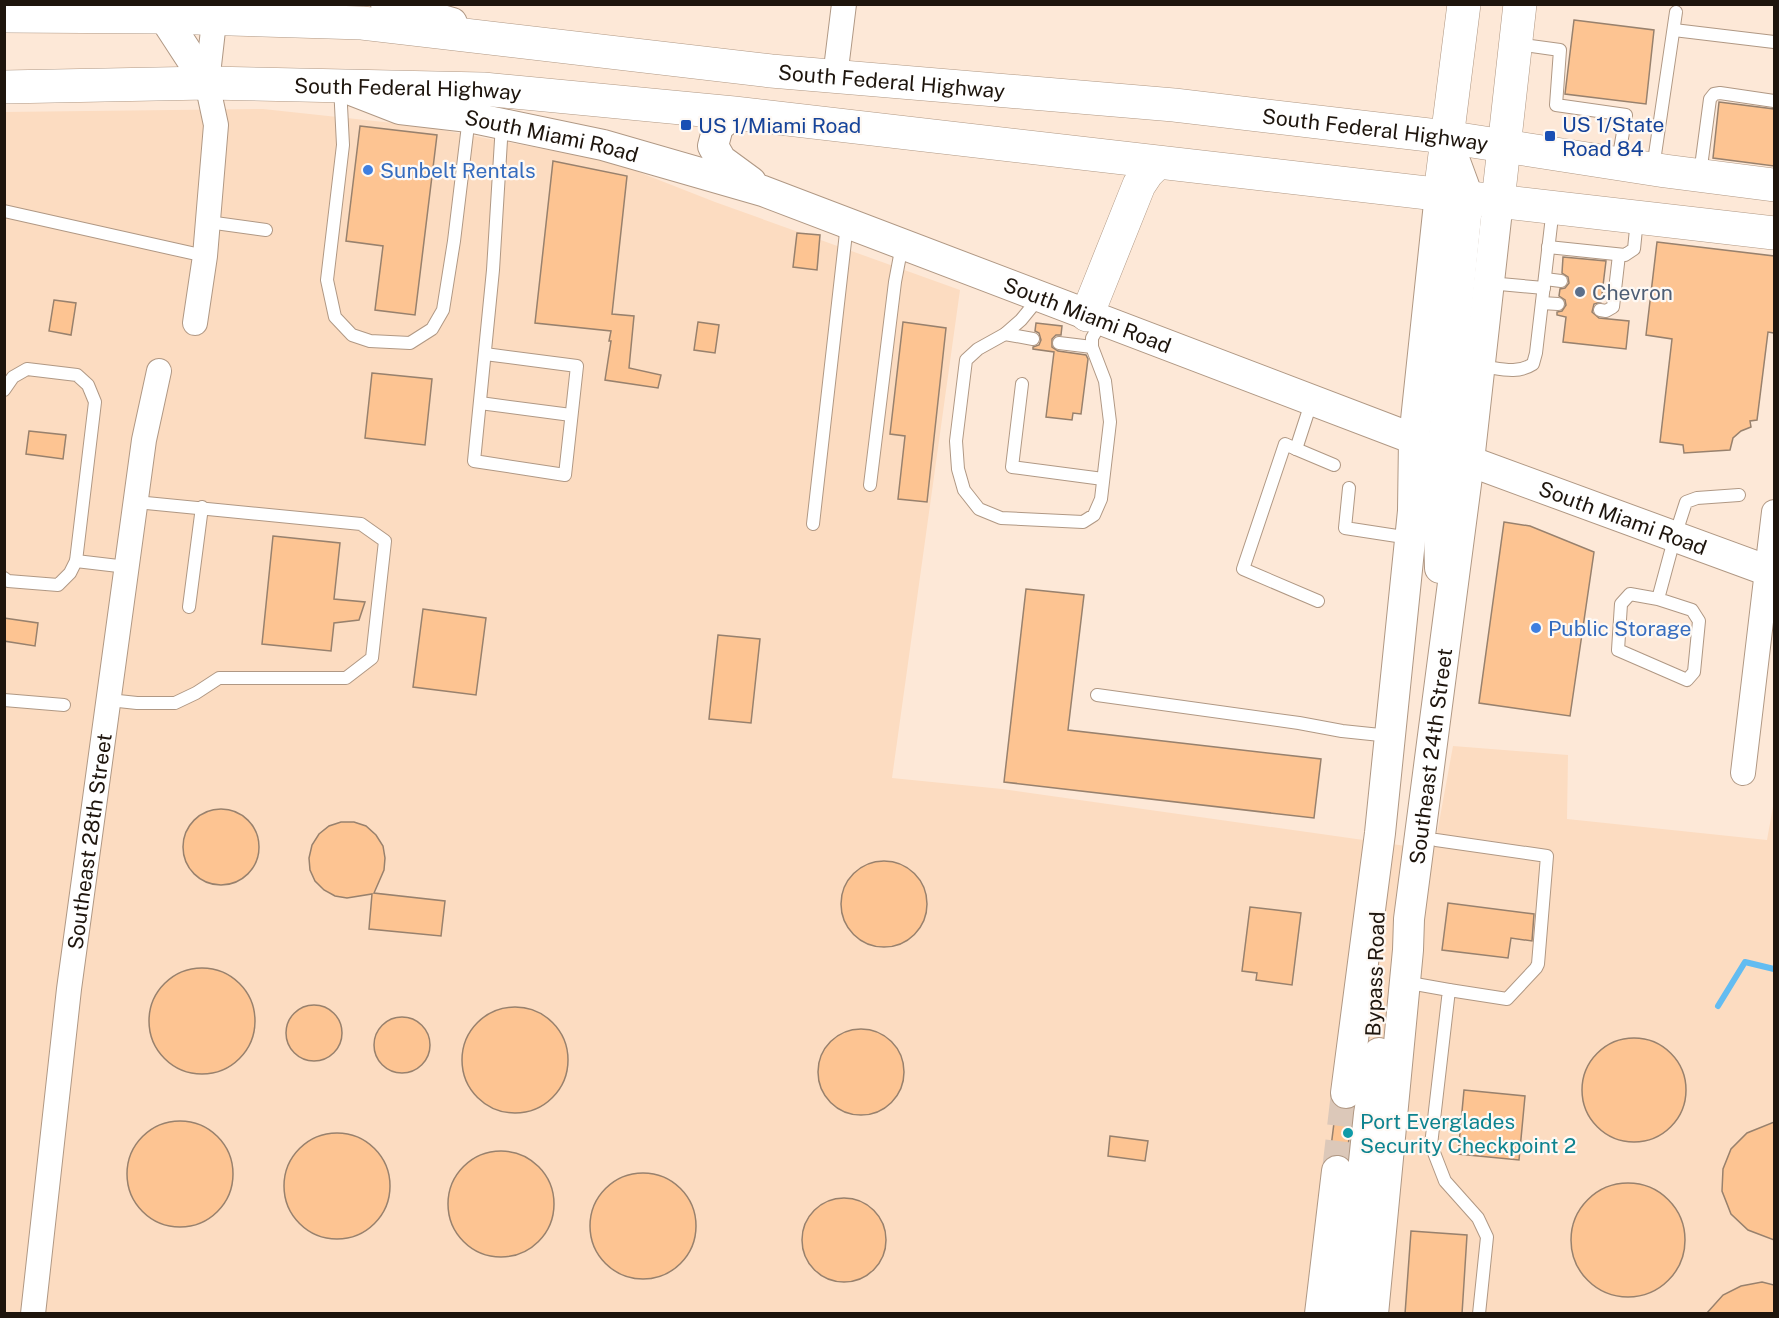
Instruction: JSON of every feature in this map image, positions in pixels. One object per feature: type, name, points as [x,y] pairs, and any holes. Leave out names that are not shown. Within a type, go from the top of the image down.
[{"type":"main road","points":[[1464,4],[1446,137],[1469,197]]},
{"type":"main road","points":[[1469,197],[1505,146],[1520,4]]},
{"type":"main road","name":"South Federal Highway","points":[[28,12],[215,11],[362,23],[771,71],[1163,104],[1446,137],[1700,176],[1774,185]]},
{"type":"main road","points":[[734,113],[817,91],[834,77]]},
{"type":"main road","name":"South Federal Highway","points":[[4,87],[207,83],[483,89],[734,113],[1774,233]]},
{"type":"main road","points":[[1094,328],[1139,185],[1157,163]]},
{"type":"street","points":[[386,4],[509,40]]},
{"type":"street","points":[[834,77],[844,4]]},
{"type":"street","points":[[159,11],[207,83]]},
{"type":"street","points":[[195,323],[205,256],[216,125],[207,83],[215,11]]},
{"type":"street","name":"South Miami Road","points":[[340,86],[400,109],[469,117],[603,144],[763,191],[1039,297],[1094,328],[1312,400],[1414,439]]},
{"type":"street","name":"South Miami Road","points":[[734,113],[718,127],[713,146],[721,160],[763,191]]},
{"type":"street","points":[[1442,664],[1438,494],[1469,197]]},
{"type":"street","name":"Southeast 24th Street","points":[[1320,1314],[1354,1186],[1415,984],[1408,950],[1409,919],[1469,461],[1489,283],[1469,197]]},
{"type":"street","name":"Southeast 24th Street","points":[[1346,1093],[1380,833],[1413,511],[1414,439],[1469,197]]},
{"type":"street","name":"Southeast 28th Street","points":[[33,1314],[69,989],[144,440],[159,371]]},
{"type":"street","name":"South Miami Road","points":[[1469,461],[1771,572]]},
{"type":"street","points":[[1743,773],[1771,572],[1774,512]]},
{"type":"street","points":[[1390,736],[1403,720],[1413,718],[1435,722]]},
{"type":"street","name":"Bypass Road","points":[[1369,1114],[1380,833]]},
{"type":"street","name":"Bypass Road","points":[[1348,1314],[1354,1186],[1369,1114],[1390,987],[1409,919]]},
{"type":"street","name":"Southeast 24th Street","points":[[1354,1186],[1374,1314]]},
{"type":"lane","points":[[1653,169],[1676,12]]},
{"type":"lane","points":[[1674,30],[1774,42]]},
{"type":"lane","points":[[1515,44],[1560,50],[1556,105],[1626,115],[1618,163]]},
{"type":"lane","points":[[340,86],[343,145],[327,280],[335,317],[352,335],[370,341],[410,343],[432,329],[443,310],[469,117]]},
{"type":"lane","points":[[1700,176],[1707,111],[1714,94],[1774,100]]},
{"type":"lane","points":[[485,354],[577,366],[565,474],[474,461],[493,270],[502,124]]},
{"type":"lane","points":[[1480,366],[1516,370],[1525,369],[1533,364],[1553,207]]},
{"type":"lane","points":[[4,211],[205,256]]},
{"type":"lane","points":[[1548,247],[1625,255],[1634,249],[1638,217]]},
{"type":"lane","points":[[208,222],[266,230]]},
{"type":"lane","points":[[813,524],[847,223]]},
{"type":"lane","points":[[870,485],[902,244]]},
{"type":"lane","points":[[1600,310],[1606,311],[1612,307],[1609,287],[1619,255]]},
{"type":"lane","points":[[1489,283],[1544,284],[1561,281]]},
{"type":"lane","points":[[1039,297],[1021,320],[1005,334],[978,348],[966,360],[956,441],[958,469],[964,490],[979,509],[1001,518],[1083,522],[1094,515],[1101,498],[1110,422],[1105,381],[1094,328],[1059,343]]},
{"type":"lane","points":[[1542,303],[1558,304]]},
{"type":"lane","points":[[1005,334],[1033,339]]},
{"type":"lane","points":[[4,390],[13,377],[27,369],[77,375],[87,385],[96,402],[76,561],[70,573],[58,585],[8,581],[4,578]]},
{"type":"lane","points":[[1022,384],[1012,467],[1103,479]]},
{"type":"lane","points":[[1296,448],[1312,400]]},
{"type":"lane","points":[[480,403],[571,415]]},
{"type":"lane","points":[[1318,601],[1243,568],[1286,444],[1334,465]]},
{"type":"lane","points":[[1348,488],[1344,528],[1410,538]]},
{"type":"lane","points":[[1658,599],[1686,502],[1697,498],[1739,495]]},
{"type":"lane","points":[[109,700],[175,703],[219,678],[345,678],[372,658],[385,541],[361,524],[136,502]]},
{"type":"lane","points":[[189,607],[202,507]]},
{"type":"lane","points":[[76,561],[127,567]]},
{"type":"lane","points":[[1630,594],[1658,599],[1692,610],[1700,621],[1694,672],[1688,680],[1618,650],[1621,604],[1630,594]]},
{"type":"lane","points":[[1097,694],[1342,731],[1390,736]]},
{"type":"lane","points":[[4,700],[63,705]]},
{"type":"lane","points":[[1415,984],[1507,999],[1538,964],[1547,856],[1436,840]]},
{"type":"lane","points":[[1449,990],[1431,1145],[1445,1181],[1478,1218],[1487,1237],[1479,1314]]},
{"type":"shaded area","points":[[263,109],[421,126],[613,162],[715,202],[960,290],[892,778],[1002,789],[1434,850],[1453,746],[1568,755],[1567,819],[1767,840],[1774,801],[1774,1313],[5,1313],[4,112]]},
{"type":"building","points":[[1574,20],[1654,30],[1646,104],[1565,94]]},
{"type":"building","points":[[1719,102],[1774,109],[1774,166],[1713,158]]},
{"type":"building","points":[[360,126],[437,135],[415,315],[375,310],[383,246],[346,241]]},
{"type":"building","points":[[553,161],[627,176],[612,314],[634,316],[629,368],[661,375],[658,388],[605,380],[611,331],[535,323]]},
{"type":"building","points":[[797,233],[820,235],[817,270],[793,267]]},
{"type":"building","points":[[1657,242],[1774,256],[1774,333],[1768,332],[1757,420],[1750,421],[1751,427],[1741,431],[1733,438],[1730,450],[1684,453],[1683,445],[1660,442],[1672,339],[1646,335]]},
{"type":"building","points":[[1563,257],[1606,261],[1601,302],[1594,304],[1592,312],[1599,318],[1629,321],[1626,349],[1563,342],[1566,317],[1557,315],[1557,312],[1562,311],[1566,305],[1565,300],[1559,296],[1560,289],[1565,288],[1569,283],[1568,277],[1562,273]]},
{"type":"building","points":[[54,300],[76,303],[71,335],[49,331]]},
{"type":"building","points":[[698,322],[719,325],[715,353],[694,350]]},
{"type":"building","points":[[903,322],[946,328],[927,502],[898,499],[905,436],[890,434]]},
{"type":"building","points":[[1036,323],[1062,326],[1061,335],[1056,335],[1052,339],[1052,347],[1058,351],[1086,355],[1088,359],[1081,414],[1073,413],[1072,420],[1046,417],[1054,352],[1033,349],[1039,345],[1041,340],[1039,333],[1035,331]]},
{"type":"building","points":[[372,373],[432,379],[425,445],[365,438]]},
{"type":"building","points":[[29,431],[66,435],[63,459],[26,454]]},
{"type":"building","name":"Public Storage","points":[[1504,522],[1530,526],[1594,552],[1570,716],[1479,703]]},
{"type":"building","points":[[273,536],[340,543],[334,599],[365,602],[359,620],[334,623],[331,651],[262,644]]},
{"type":"building","points":[[1026,589],[1084,595],[1068,730],[1321,759],[1314,818],[1004,782]]},
{"type":"building","points":[[423,609],[486,618],[476,695],[413,687]]},
{"type":"building","points":[[4,618],[38,623],[35,646],[4,641]]},
{"type":"building","points":[[718,635],[760,639],[751,723],[709,719]]},
{"type":"building","points":[[221,809],[236,812],[248,820],[256,832],[259,847],[256,862],[248,874],[236,882],[221,885],[206,882],[194,874],[186,862],[183,847],[186,832],[194,820],[206,812]]},
{"type":"building","points":[[341,822],[354,822],[366,826],[383,846],[384,870],[374,893],[445,901],[441,936],[369,929],[372,894],[347,898],[335,896],[315,881],[310,870],[309,858],[312,845],[319,834],[329,826]]},
{"type":"building","points":[[884,861],[900,865],[914,874],[923,888],[927,904],[923,920],[914,934],[900,943],[884,947],[868,943],[854,934],[845,920],[841,904],[845,888],[854,874],[868,865]]},
{"type":"building","points":[[1448,903],[1534,914],[1532,941],[1511,938],[1508,958],[1442,950]]},
{"type":"building","points":[[1250,907],[1301,913],[1292,985],[1256,980],[1257,973],[1242,971]]},
{"type":"building","points":[[202,968],[222,972],[240,983],[251,1001],[255,1021],[251,1041],[240,1059],[222,1070],[202,1074],[182,1070],[164,1059],[153,1041],[149,1021],[153,1001],[164,983],[182,972]]},
{"type":"building","points":[[309,1005],[319,1005],[334,1013],[340,1022],[342,1033],[340,1044],[334,1053],[319,1061],[309,1061],[298,1056],[291,1049],[286,1038],[286,1028],[291,1017],[298,1010]]},
{"type":"building","points":[[515,1007],[535,1011],[552,1023],[564,1040],[568,1060],[564,1080],[552,1097],[535,1109],[515,1113],[495,1109],[478,1097],[466,1080],[462,1060],[466,1040],[478,1023],[495,1011]]},
{"type":"building","points":[[397,1017],[407,1017],[422,1025],[428,1034],[430,1045],[428,1056],[422,1065],[407,1073],[397,1073],[386,1068],[379,1061],[374,1050],[374,1040],[379,1029],[386,1022]]},
{"type":"building","points":[[861,1029],[877,1033],[891,1042],[900,1056],[904,1072],[900,1088],[891,1102],[877,1111],[861,1115],[845,1111],[831,1102],[822,1088],[818,1072],[822,1056],[831,1042],[845,1033]]},
{"type":"building","points":[[1634,1038],[1654,1042],[1663,1047],[1677,1061],[1682,1070],[1686,1090],[1682,1110],[1677,1119],[1663,1133],[1654,1138],[1634,1142],[1614,1138],[1605,1133],[1591,1119],[1586,1110],[1582,1090],[1586,1070],[1591,1061],[1605,1047],[1614,1042]]},
{"type":"building","points":[[1464,1090],[1525,1096],[1519,1160],[1458,1154]]},
{"type":"building","points":[[1336,1107],[1344,1110],[1352,1109],[1347,1157],[1338,1154],[1330,1155]]},
{"type":"building","points":[[180,1121],[200,1125],[217,1137],[229,1154],[233,1174],[229,1194],[217,1211],[200,1223],[180,1227],[160,1223],[143,1211],[131,1194],[127,1174],[131,1154],[143,1137],[160,1125]]},
{"type":"building","points":[[1774,1122],[1774,1240],[1748,1230],[1731,1214],[1722,1191],[1723,1169],[1731,1149],[1747,1133]]},
{"type":"building","points":[[337,1133],[357,1137],[374,1149],[386,1166],[390,1186],[386,1206],[374,1223],[357,1235],[337,1239],[317,1235],[300,1223],[288,1206],[284,1186],[288,1166],[300,1149],[317,1137]]},
{"type":"building","points":[[1110,1136],[1148,1141],[1145,1161],[1108,1156]]},
{"type":"building","points":[[501,1151],[521,1155],[538,1167],[550,1184],[554,1204],[550,1224],[538,1241],[521,1253],[501,1257],[481,1253],[464,1241],[452,1224],[448,1204],[452,1184],[464,1167],[481,1155]]},
{"type":"building","points":[[643,1173],[663,1177],[680,1189],[692,1206],[696,1226],[692,1246],[680,1263],[663,1275],[643,1279],[623,1275],[606,1263],[594,1246],[590,1226],[594,1206],[606,1189],[623,1177]]},
{"type":"building","points":[[1628,1183],[1650,1188],[1668,1200],[1680,1218],[1685,1240],[1680,1262],[1668,1280],[1650,1292],[1628,1297],[1606,1292],[1588,1280],[1576,1262],[1571,1240],[1576,1218],[1588,1200],[1606,1188]]},
{"type":"building","points":[[836,1198],[852,1198],[868,1205],[879,1216],[886,1232],[883,1256],[874,1270],[852,1282],[836,1282],[820,1275],[809,1264],[802,1248],[802,1232],[809,1216],[820,1205]]},
{"type":"building","points":[[1411,1231],[1467,1235],[1462,1314],[1405,1314]]},
{"type":"building","points":[[1762,1282],[1774,1285],[1774,1314],[1706,1314],[1723,1295],[1741,1286]]},
{"type":"waterway","points":[[1718,1006],[1745,962],[1774,969]]},
{"type":"tunnel","points":[[1337,1171],[1346,1093]]},
{"type":"place","name":"US 1/Miami Road","points":[[686,125]]},
{"type":"place","name":"US 1/State Road 84","points":[[1550,136]]},
{"type":"place","name":"Sunbelt Rentals","points":[[368,170]]},
{"type":"place","name":"Chevron","points":[[1580,292]]},
{"type":"place","name":"Public Storage","points":[[1536,628]]},
{"type":"place","name":"Port Everglades Security Checkpoint 2","points":[[1348,1133]]}]
